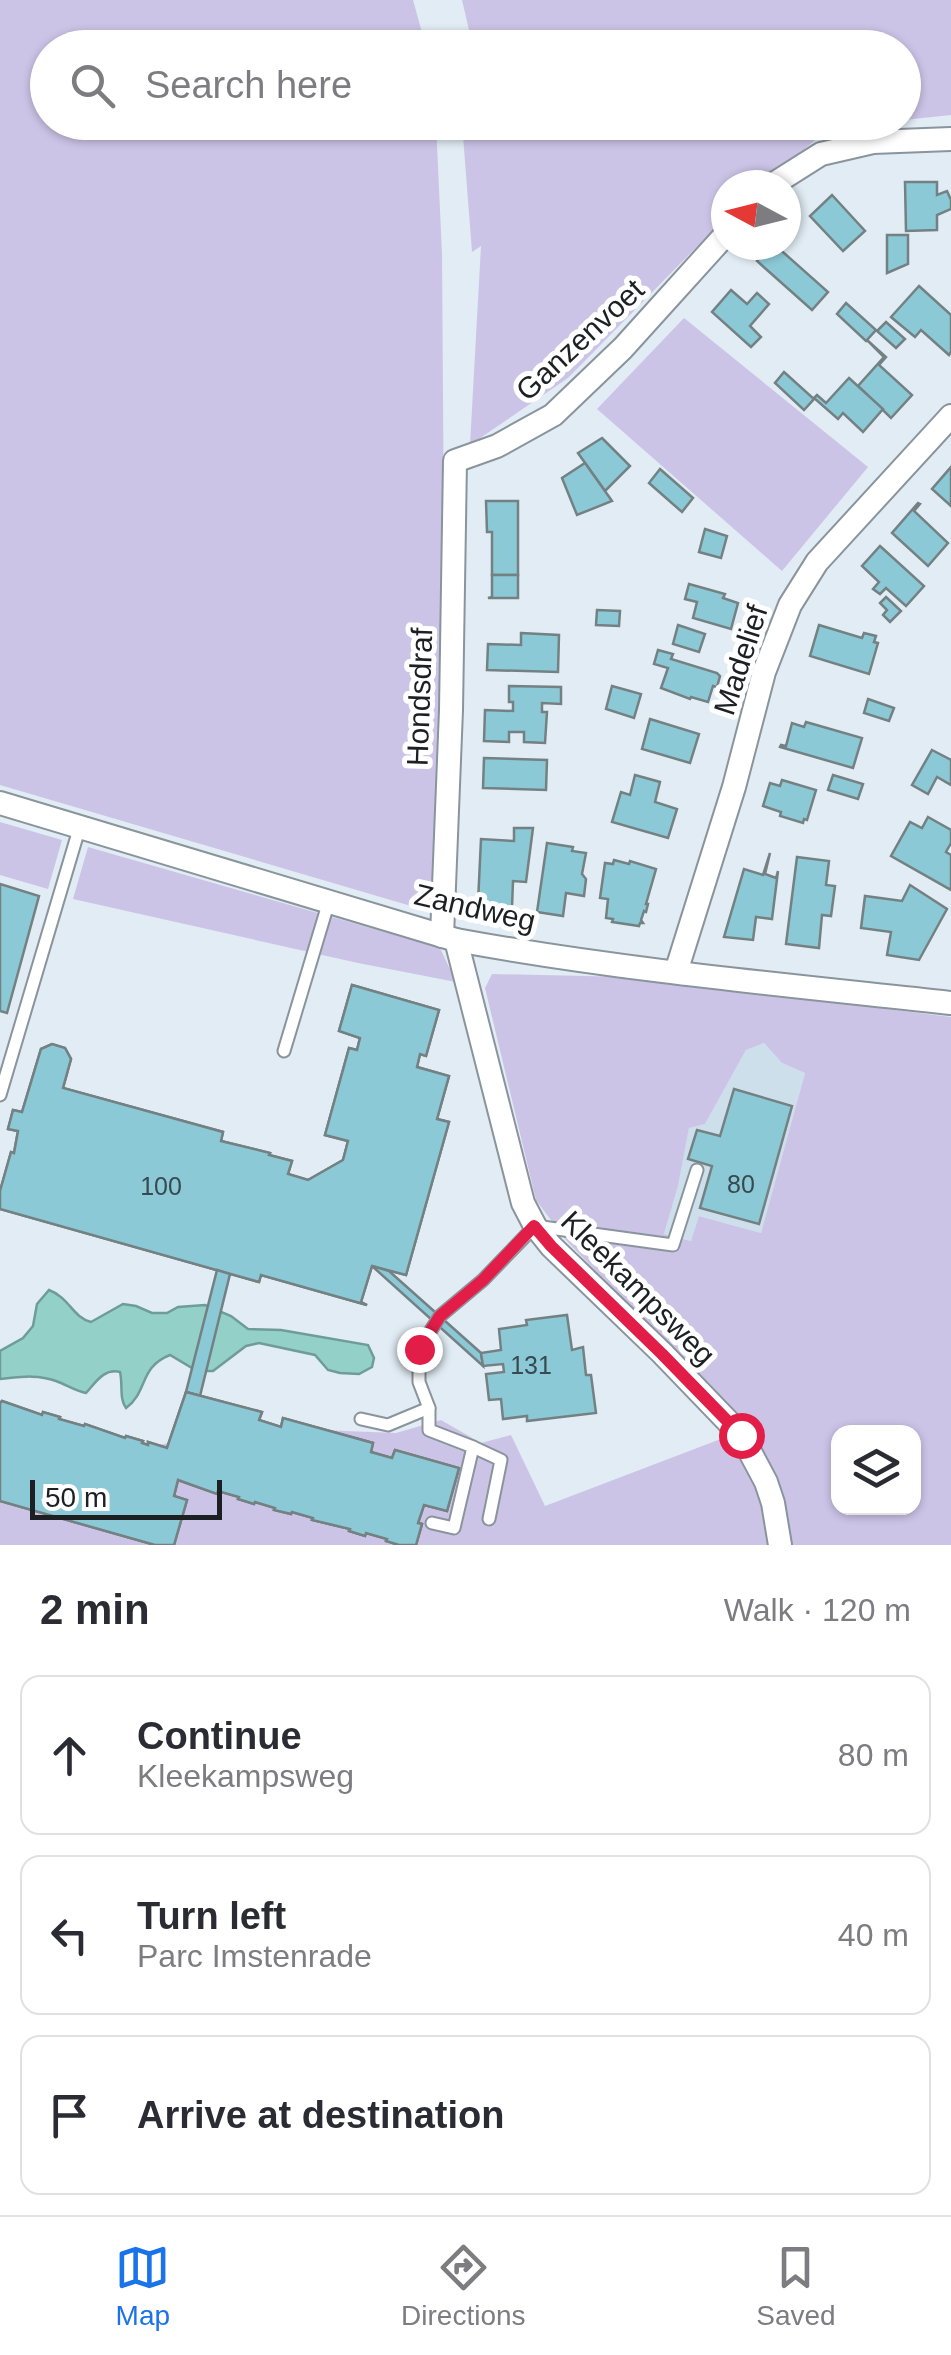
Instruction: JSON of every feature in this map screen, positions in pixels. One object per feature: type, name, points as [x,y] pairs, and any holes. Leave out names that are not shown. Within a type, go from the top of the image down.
[{"type":"street","points":[[796,170],[822,154],[873,142],[951,139]]},
{"type":"street","name":"Ganzenvoet","points":[[456,461],[497,446],[553,415],[624,348],[711,251]]},
{"type":"street","name":"Madelief","points":[[676,972],[734,786],[764,672],[790,604],[817,562],[951,416]]},
{"type":"street","name":"Hondsdraf","points":[[449,938],[456,461]]},
{"type":"street","name":"Zandweg","points":[[0,803],[449,938],[676,972],[951,1003]]},
{"type":"street","name":"Kleekampsweg","points":[[449,938],[523,1203],[534,1226],[741,1435],[770,1493],[780,1545]]},
{"type":"lane","points":[[0,1095],[80,826]]},
{"type":"lane","points":[[284,1050],[329,900]]},
{"type":"lane","points":[[489,1519],[502,1460],[430,1430],[429,1408],[419,1382],[419,1349],[440,1316],[483,1280],[534,1226],[673,1245],[697,1170]]},
{"type":"lane","points":[[361,1419],[388,1425],[429,1408]]},
{"type":"lane","points":[[432,1523],[454,1528],[473,1448]]},
{"type":"shaded area","points":[[0,0],[413,0],[421,30],[30,30],[30,140],[437,140],[442,254],[445,678],[434,905],[428,911],[0,785]]},
{"type":"shaded area","points":[[462,0],[951,0],[951,115],[921,118],[921,30],[469,30]]},
{"type":"shaded area","points":[[463,140],[815,140],[780,170],[711,170],[711,232],[568,378],[470,445],[481,246],[472,252]]},
{"type":"shaded area","points":[[684,318],[868,467],[782,571],[597,409]]},
{"type":"shaded area","points":[[0,822],[62,840],[48,889],[0,875]]},
{"type":"shaded area","points":[[88,847],[440,948],[456,982],[73,899]]},
{"type":"shaded area","points":[[492,974],[630,977],[951,1017],[951,1545],[0,1545],[0,1427],[149,1447],[296,1429],[396,1433],[441,1420],[481,1443],[511,1435],[545,1506],[747,1429],[565,1239],[536,1200],[485,988]],"holes":[[[764,1043],[782,1063],[805,1073],[761,1233],[699,1216],[691,1241],[664,1234],[689,1128],[705,1124],[746,1050]]]},
{"type":"shaded area","points":[[764,1043],[782,1063],[805,1073],[761,1233],[700,1216],[691,1241],[664,1234],[689,1127],[705,1124],[746,1050]]},
{"type":"shaded area","points":[[49,1290],[91,1322],[123,1304],[152,1313],[205,1305],[231,1316],[248,1329],[281,1330],[368,1345],[374,1358],[372,1367],[359,1374],[340,1373],[328,1370],[315,1355],[259,1343],[246,1346],[213,1371],[197,1371],[170,1355],[153,1366],[138,1395],[126,1408],[120,1372],[105,1374],[86,1393],[42,1377],[0,1379],[0,1351],[23,1338],[33,1326],[37,1304]]},
{"type":"building","points":[[905,182],[937,182],[937,195],[947,191],[951,209],[937,215],[937,230],[906,231]]},
{"type":"building","points":[[832,195],[865,231],[843,251],[810,216]]},
{"type":"building","points":[[887,235],[908,235],[908,264],[887,273]]},
{"type":"building","points":[[792,260],[828,292],[812,310],[757,261]]},
{"type":"building","points":[[919,286],[951,315],[949,355],[921,330],[915,337],[891,317]]},
{"type":"building","points":[[731,290],[747,304],[757,293],[769,304],[750,326],[761,337],[751,347],[712,312]]},
{"type":"building","points":[[846,303],[876,330],[866,341],[837,314]]},
{"type":"building","points":[[886,322],[905,339],[896,348],[877,331]]},
{"type":"building","points":[[867,340],[886,357],[879,365],[912,395],[891,418],[858,386],[884,357]]},
{"type":"building","points":[[784,372],[814,399],[804,410],[775,383]]},
{"type":"building","points":[[849,378],[883,409],[863,432],[843,413],[838,419],[814,398],[817,395],[826,403]]},
{"type":"building","points":[[602,438],[630,466],[605,491],[578,453]]},
{"type":"building","points":[[585,463],[612,501],[577,515],[562,478]]},
{"type":"building","points":[[951,467],[951,506],[932,489]]},
{"type":"building","points":[[660,469],[693,498],[682,512],[649,483]]},
{"type":"building","points":[[486,501],[518,501],[518,575],[492,575],[492,532],[487,532]]},
{"type":"building","points":[[918,503],[914,511],[948,543],[928,566],[892,533]]},
{"type":"building","points":[[705,529],[727,536],[721,558],[699,552]]},
{"type":"building","points":[[880,546],[924,586],[906,606],[886,588],[880,594],[873,589],[879,582],[862,566]]},
{"type":"building","points":[[492,575],[518,575],[518,598],[488,598],[492,597]]},
{"type":"building","points":[[689,584],[725,594],[723,598],[738,603],[731,629],[693,618],[697,602],[685,599]]},
{"type":"building","points":[[886,597],[901,611],[890,622],[880,603]]},
{"type":"building","points":[[597,610],[620,611],[619,626],[596,625]]},
{"type":"building","points":[[678,625],[705,634],[699,652],[673,644]]},
{"type":"building","points":[[819,625],[862,638],[864,633],[876,636],[874,642],[878,643],[869,674],[810,656]]},
{"type":"building","points":[[521,633],[559,635],[558,672],[487,670],[488,644],[521,645]]},
{"type":"building","points":[[658,650],[673,654],[671,659],[720,676],[708,702],[661,688],[668,668],[654,664]]},
{"type":"building","points":[[509,686],[561,687],[561,704],[542,703],[542,712],[547,712],[545,743],[524,742],[524,732],[509,732],[509,742],[484,741],[485,710],[513,711]]},
{"type":"building","points":[[612,686],[641,694],[634,718],[606,709]]},
{"type":"building","points":[[868,699],[894,708],[889,721],[864,713]]},
{"type":"building","points":[[650,719],[699,734],[690,763],[642,749]]},
{"type":"building","points":[[806,722],[862,738],[853,768],[780,747],[786,746],[792,723],[804,727]]},
{"type":"building","points":[[932,750],[951,760],[951,785],[937,777],[928,794],[912,785]]},
{"type":"building","points":[[484,758],[547,760],[546,790],[483,788]]},
{"type":"building","points":[[635,775],[660,782],[655,802],[677,809],[668,838],[612,822],[621,792],[630,795]]},
{"type":"building","points":[[833,775],[863,784],[858,799],[828,790]]},
{"type":"building","points":[[782,780],[816,790],[803,823],[763,806],[770,783],[780,786]]},
{"type":"building","points":[[928,817],[951,830],[946,852],[951,855],[951,890],[891,856],[910,822],[922,828]]},
{"type":"building","points":[[514,828],[533,828],[526,882],[513,881],[512,908],[478,903],[481,839],[514,841]]},
{"type":"building","points":[[547,843],[586,853],[582,874],[586,879],[584,896],[566,893],[563,916],[537,912]]},
{"type":"building","points":[[770,853],[765,874],[776,878],[778,871],[772,919],[756,917],[753,940],[724,937],[744,869],[763,875]]},
{"type":"building","points":[[797,857],[829,861],[826,885],[835,886],[831,916],[822,915],[819,948],[786,944]]},
{"type":"building","points":[[614,860],[656,869],[639,926],[606,918],[608,899],[600,898],[605,863],[613,864]]},
{"type":"building","points":[[0,884],[39,896],[7,1013],[0,1011]]},
{"type":"building","points":[[910,885],[947,909],[919,960],[887,955],[891,932],[861,928],[865,896],[902,901]]},
{"type":"building","points":[[352,985],[439,1010],[426,1056],[420,1054],[417,1067],[449,1076],[437,1119],[449,1122],[406,1275],[372,1266],[361,1302],[367,1305],[261,1275],[259,1282],[0,1209],[0,1191],[18,1131],[8,1129],[13,1110],[22,1112],[41,1049],[52,1044],[65,1048],[71,1059],[63,1088],[223,1132],[221,1141],[292,1161],[288,1174],[308,1180],[343,1160],[348,1141],[325,1135],[349,1048],[357,1050],[360,1038],[339,1031]]},
{"type":"building","points":[[352,985],[439,1010],[426,1056],[420,1054],[417,1067],[449,1076],[437,1119],[449,1122],[406,1275],[372,1266],[361,1302],[367,1305],[261,1275],[259,1282],[0,1209],[0,1191],[18,1131],[8,1129],[13,1110],[22,1112],[41,1049],[52,1044],[65,1048],[71,1059],[63,1088],[223,1132],[221,1141],[292,1161],[288,1174],[308,1180],[343,1160],[348,1141],[325,1135],[349,1048],[357,1050],[360,1038],[339,1031]]},
{"type":"building","points":[[734,1089],[792,1106],[759,1224],[700,1208],[712,1166],[688,1159],[697,1130],[720,1136]]},
{"type":"building","points":[[372,1266],[389,1271],[481,1353],[483,1366]]},
{"type":"building","points":[[217,1270],[230,1274],[200,1396],[186,1392]]},
{"type":"building","points":[[567,1315],[572,1350],[583,1347],[596,1413],[527,1421],[527,1416],[503,1419],[501,1399],[489,1400],[486,1374],[504,1372],[503,1364],[483,1366],[481,1353],[501,1350],[499,1329],[527,1325],[526,1320]]},
{"type":"building","points":[[186,1392],[262,1412],[259,1420],[281,1427],[283,1418],[373,1443],[371,1452],[392,1458],[395,1450],[459,1468],[447,1511],[424,1505],[416,1545],[399,1545],[178,1480],[174,1496],[187,1500],[174,1545],[155,1545],[0,1501],[2,1401],[167,1448]]},
{"type":"building","points":[[186,1392],[262,1412],[259,1420],[281,1427],[283,1418],[373,1443],[371,1452],[392,1458],[395,1450],[459,1468],[447,1511],[424,1505],[416,1545],[399,1545],[178,1480],[174,1496],[187,1500],[174,1545],[155,1545],[0,1501],[2,1401],[167,1448]]},
{"type":"route","points":[[419,1349],[440,1316],[483,1280],[534,1226],[741,1435]]}]
